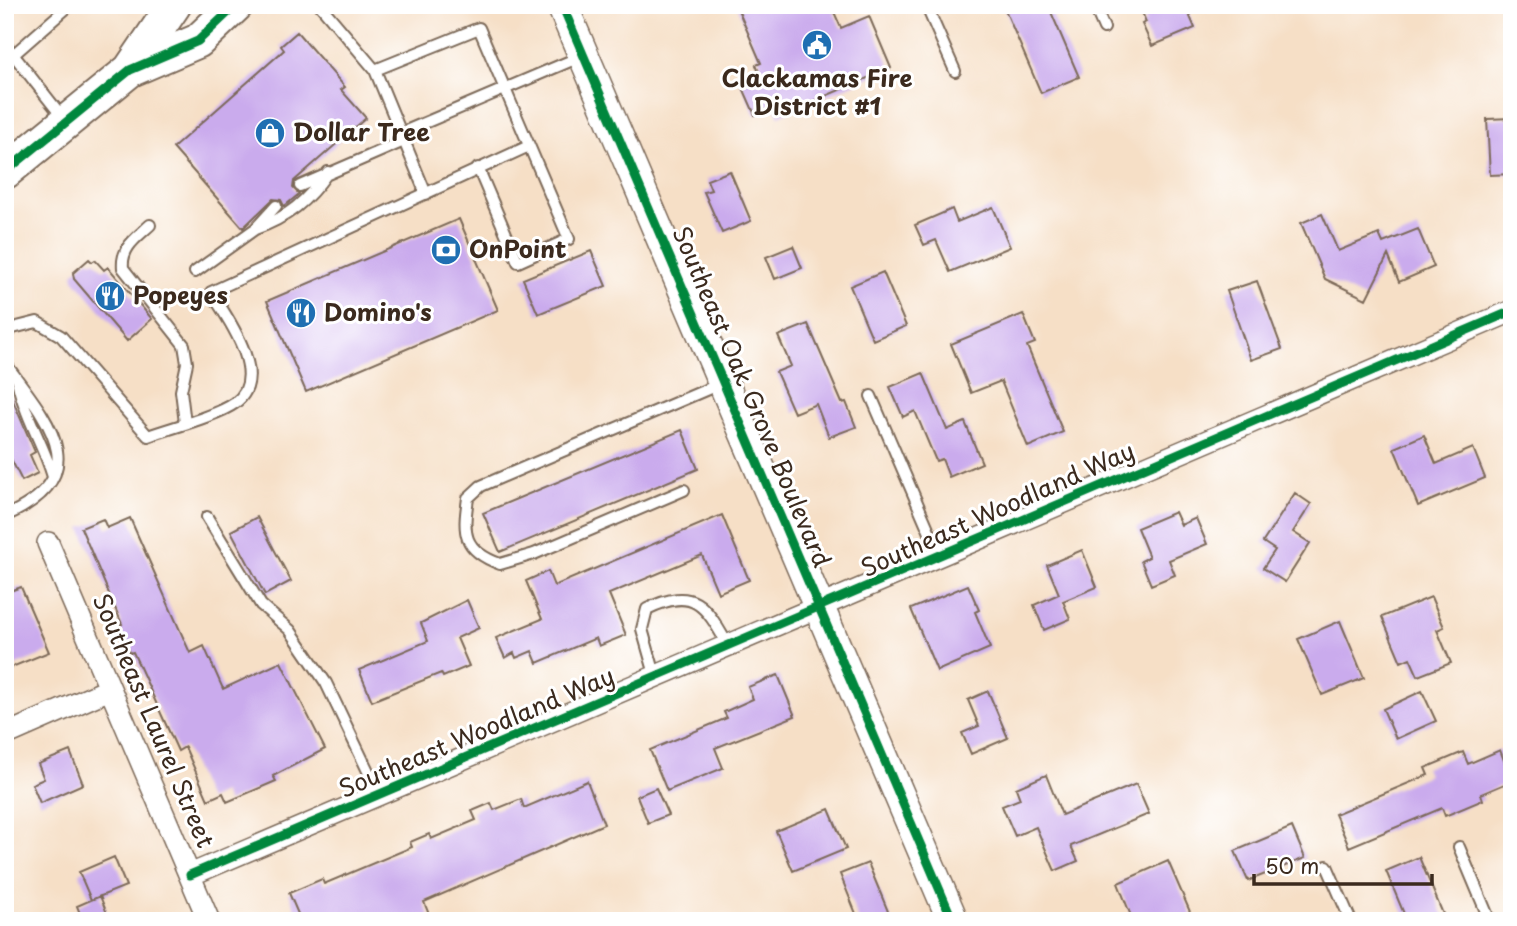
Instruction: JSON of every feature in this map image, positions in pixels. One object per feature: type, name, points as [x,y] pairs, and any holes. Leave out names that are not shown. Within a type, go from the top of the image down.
[{"type":"main road","points":[[5,172],[130,70],[174,5]]},
{"type":"main road","points":[[130,70],[198,41],[236,5]]},
{"type":"street","name":"Southeast Oak Grove Boulevard","points":[[562,5],[953,921]]},
{"type":"street","name":"Southeast Woodland Way","points":[[190,875],[1512,311]]},
{"type":"street","name":"Southeast Laurel Street","points":[[48,543],[209,921]]},
{"type":"street","points":[[5,735],[110,689]]},
{"type":"lane","points":[[13,55],[70,5]]},
{"type":"lane","points":[[320,5],[375,70],[426,194]]},
{"type":"lane","points":[[926,5],[955,71]]},
{"type":"lane","points":[[1094,5],[1104,28]]},
{"type":"lane","points":[[375,70],[479,28],[569,239],[518,262],[478,167]]},
{"type":"lane","points":[[5,44],[67,123]]},
{"type":"lane","points":[[300,186],[583,55]]},
{"type":"lane","points":[[5,334],[13,328],[37,322],[61,336],[148,436],[185,423],[235,403],[245,390],[249,370],[240,338],[211,292],[426,194],[478,167],[529,146]]},
{"type":"lane","points":[[255,229],[279,221],[310,197],[328,172]]},
{"type":"lane","points":[[195,272],[255,229],[276,206]]},
{"type":"lane","points":[[150,225],[129,244],[122,256],[124,268],[184,345],[187,363],[181,391],[185,423]]},
{"type":"lane","points":[[5,363],[41,412],[55,438],[59,461],[54,480],[46,492],[30,506],[5,516]]},
{"type":"lane","points":[[684,490],[509,562],[499,564],[485,559],[472,549],[465,534],[468,498],[481,486],[722,383]]},
{"type":"lane","points":[[871,396],[940,556]]},
{"type":"lane","points":[[207,517],[261,605],[290,630],[326,683],[379,794]]},
{"type":"lane","points":[[656,678],[642,629],[648,609],[664,601],[680,597],[694,600],[710,614],[729,647]]},
{"type":"lane","points":[[1459,847],[1490,921]]},
{"type":"lane","points":[[1327,866],[1351,921]]},
{"type":"building","name":"Clackamas Fire District #1","points":[[736,5],[831,5],[841,28],[869,16],[891,68],[779,116],[774,107],[755,115],[740,81],[759,72],[756,65],[761,63]]},
{"type":"building","points":[[1003,5],[1048,5],[1079,77],[1041,93]]},
{"type":"building","points":[[1139,5],[1185,5],[1195,28],[1152,46],[1142,24],[1146,22]]},
{"type":"building","name":"Dollar Tree","points":[[297,32],[345,87],[341,90],[366,118],[294,181],[293,188],[299,194],[284,206],[281,200],[273,199],[243,228],[173,148],[284,50],[281,46]]},
{"type":"building","points":[[1512,118],[1512,174],[1490,175],[1487,119]]},
{"type":"building","points":[[730,171],[751,221],[722,233],[704,192],[711,190],[707,180]]},
{"type":"building","points":[[993,207],[1010,247],[950,272],[936,240],[924,245],[915,225],[952,209],[957,222]]},
{"type":"building","points":[[1322,214],[1338,251],[1379,234],[1383,243],[1418,229],[1434,267],[1399,282],[1388,255],[1366,299],[1325,279],[1301,223]]},
{"type":"building","points":[[459,219],[498,310],[306,392],[267,301]]},
{"type":"building","points":[[793,246],[802,268],[775,279],[766,257]]},
{"type":"building","points":[[591,251],[606,286],[538,314],[523,279]]},
{"type":"building","name":"Popeyes","points":[[89,259],[92,262],[95,260],[104,270],[108,267],[152,319],[127,341],[74,279],[73,273]]},
{"type":"building","points":[[883,272],[906,326],[873,340],[850,286]]},
{"type":"building","points":[[1257,281],[1282,349],[1251,360],[1227,291]]},
{"type":"building","points":[[1023,314],[1035,343],[1027,346],[1063,432],[1028,447],[1001,381],[971,393],[951,344]]},
{"type":"building","points":[[808,324],[842,403],[846,402],[856,427],[829,437],[816,404],[794,413],[776,372],[791,366],[778,336]]},
{"type":"building","points":[[923,373],[947,430],[965,422],[982,463],[949,477],[942,459],[936,461],[915,411],[903,417],[890,387]]},
{"type":"building","points":[[5,382],[35,452],[30,455],[38,473],[22,481],[5,447]]},
{"type":"building","points":[[682,430],[698,469],[500,552],[483,513]]},
{"type":"building","points":[[1424,435],[1436,464],[1473,448],[1485,478],[1418,506],[1394,448]]},
{"type":"building","points":[[1295,493],[1311,504],[1293,532],[1310,543],[1285,582],[1263,568],[1275,550],[1263,542]]},
{"type":"building","points":[[1175,512],[1181,525],[1196,518],[1207,544],[1169,560],[1175,575],[1151,585],[1141,561],[1149,557],[1137,528]]},
{"type":"building","points":[[722,515],[749,580],[718,593],[702,555],[609,594],[626,635],[599,646],[596,638],[537,663],[532,651],[516,658],[514,653],[505,658],[496,638],[542,619],[526,581],[548,571],[554,586]]},
{"type":"building","points":[[257,517],[291,581],[265,595],[231,531]]},
{"type":"building","points":[[130,518],[190,653],[204,646],[223,689],[281,662],[325,749],[273,776],[276,781],[227,802],[223,793],[208,800],[185,747],[178,751],[133,652],[130,653],[118,625],[122,624],[81,528],[103,519],[107,528]]},
{"type":"building","points":[[1082,550],[1097,587],[1063,601],[1070,619],[1044,630],[1034,605],[1059,594],[1047,565]]},
{"type":"building","points":[[968,585],[979,610],[975,612],[990,648],[937,671],[911,609]]},
{"type":"building","points":[[21,587],[49,652],[12,667],[5,651],[5,593]]},
{"type":"building","points":[[1431,597],[1444,627],[1437,630],[1451,663],[1418,676],[1410,658],[1401,662],[1382,617]]},
{"type":"building","points":[[467,600],[479,628],[457,638],[469,666],[443,677],[441,673],[372,701],[359,670],[428,641],[421,623]]},
{"type":"building","points":[[1340,621],[1364,678],[1322,695],[1298,639]]},
{"type":"building","points":[[778,675],[795,716],[715,748],[723,768],[667,791],[650,750],[727,718],[724,712],[753,699],[748,687]]},
{"type":"building","points":[[988,691],[1008,738],[971,754],[962,733],[979,726],[968,700]]},
{"type":"building","points":[[1422,691],[1436,721],[1396,739],[1383,709]]},
{"type":"building","points":[[1500,750],[1512,781],[1481,794],[1483,800],[1445,816],[1442,808],[1349,847],[1335,814],[1428,775],[1425,768],[1463,752],[1468,764]]},
{"type":"building","points":[[70,751],[83,784],[40,803],[32,784],[44,779],[38,764]]},
{"type":"building","points":[[1046,775],[1062,815],[1136,784],[1149,814],[1071,846],[1078,861],[1055,871],[1036,827],[1015,836],[1002,806],[1020,799],[1016,788]]},
{"type":"building","points":[[587,781],[604,824],[424,902],[430,917],[420,921],[301,921],[289,893],[322,879],[324,884],[412,847],[410,842],[429,834],[431,839],[476,820],[472,811],[491,803],[494,810],[521,799],[524,808]]},
{"type":"building","points":[[656,788],[668,815],[648,823],[637,796]]},
{"type":"building","points":[[829,809],[846,849],[793,871],[776,831]]},
{"type":"building","points":[[1292,827],[1305,858],[1248,881],[1235,851]]},
{"type":"building","points":[[114,857],[126,886],[91,900],[79,872]]},
{"type":"building","points":[[1419,857],[1446,921],[1407,921],[1386,871]]},
{"type":"building","points":[[1168,861],[1194,921],[1133,921],[1118,883]]},
{"type":"building","points":[[868,863],[892,921],[859,921],[840,874]]},
{"type":"building","points":[[100,896],[110,921],[83,921],[77,906]]},
{"type":"cycle path","points":[[5,172],[130,70],[198,41],[236,5]]},
{"type":"cycle path","points":[[562,5],[953,921]]},
{"type":"cycle path","points":[[190,875],[1512,311]]},
{"type":"place","name":"Clackamas Fire District #1","points":[[817,45]]},
{"type":"place","name":"Dollar Tree","points":[[270,133]]},
{"type":"place","name":"OnPoint","points":[[446,250]]},
{"type":"place","name":"Popeyes","points":[[110,296]]},
{"type":"place","name":"Domino's","points":[[301,313]]}]
